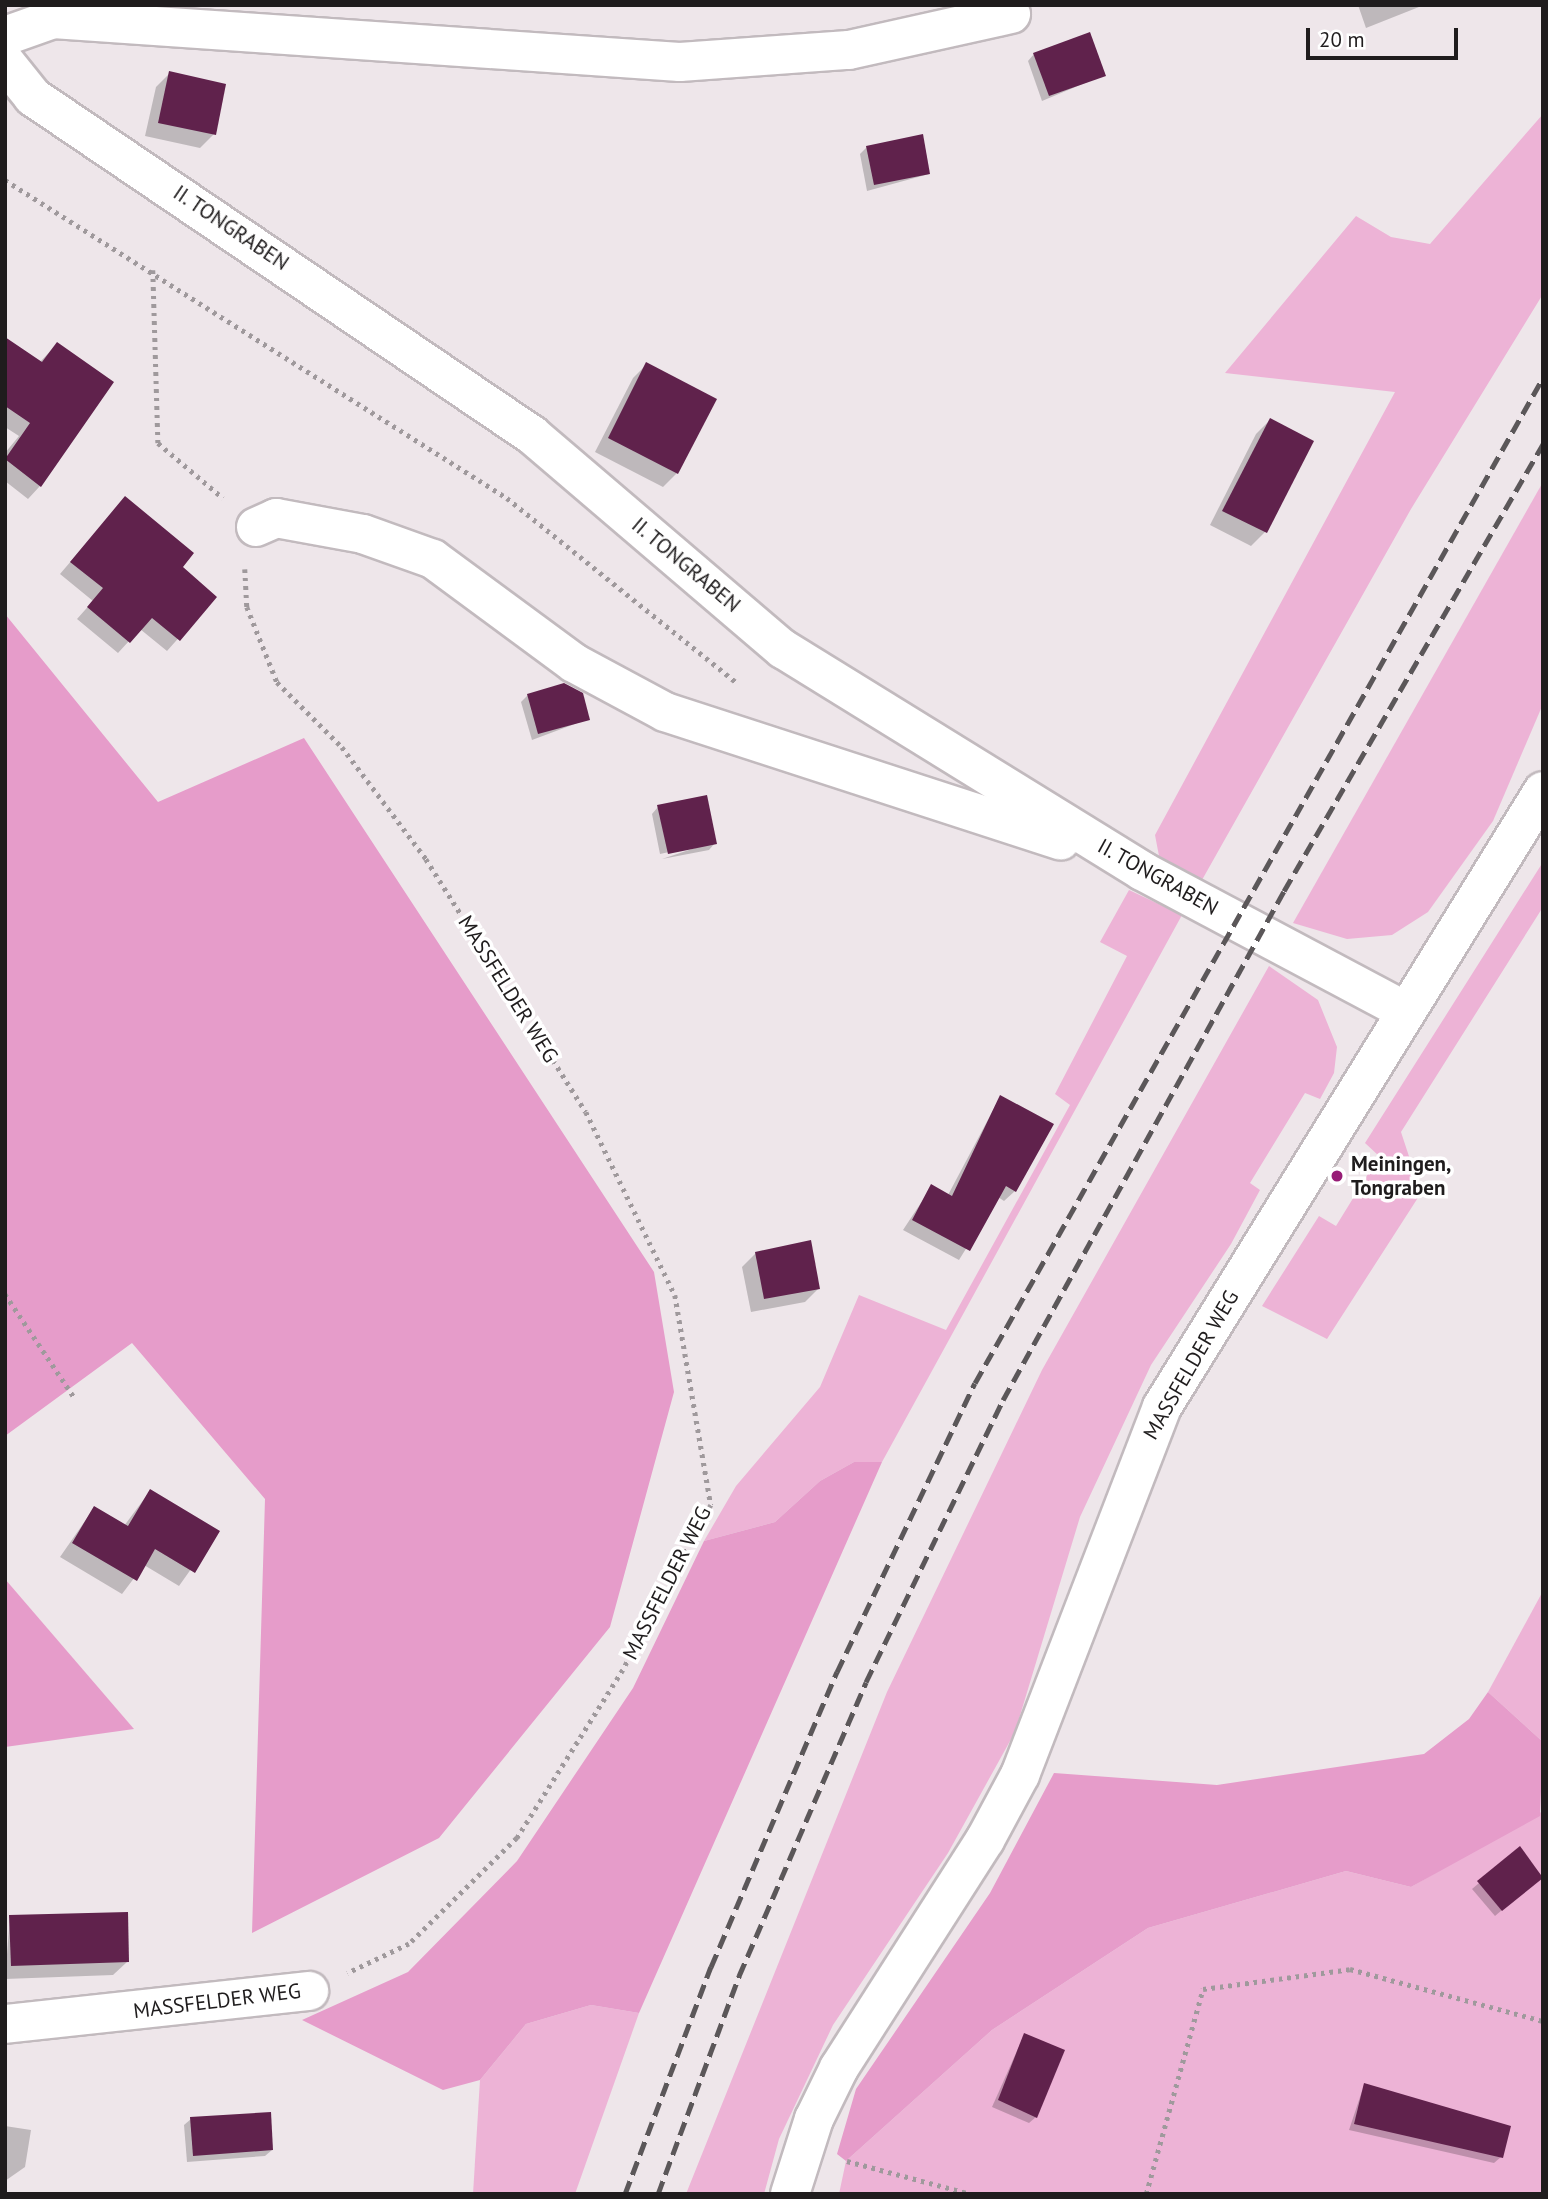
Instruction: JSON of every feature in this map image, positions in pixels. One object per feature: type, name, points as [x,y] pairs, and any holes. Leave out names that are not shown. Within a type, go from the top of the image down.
[{"type":"street","points":[[5,36],[53,19],[680,62],[849,50],[1011,14]]},
{"type":"street","name":"II. TONGRABEN","points":[[5,62],[33,97],[532,435],[783,649],[1142,871],[1405,1011]]},
{"type":"street","points":[[256,527],[276,519],[351,532],[433,559],[574,663],[665,712],[967,806],[1142,871]]},
{"type":"street","name":"MASSFELDER WEG","points":[[790,2194],[814,2119],[839,2068],[985,1840],[1020,1775],[1162,1407],[1543,791]]},
{"type":"street","name":"MASSFELDER WEG","points":[[5,2024],[309,1991]]},
{"type":"path","points":[[5,180],[153,270],[507,498],[727,679],[751,690]]},
{"type":"path","points":[[153,270],[158,443],[256,527]]},
{"type":"path","name":"MASSFELDER WEG","points":[[256,527],[244,548],[247,607],[277,682],[342,747],[426,859],[586,1112],[674,1295],[711,1505],[623,1670],[517,1838],[409,1944],[309,1991]]},
{"type":"path","points":[[5,1294],[74,1397]]},
{"type":"path","points":[[1146,2194],[1203,1989],[1350,1969],[1543,2021]]},
{"type":"path","points":[[846,2161],[971,2194]]},
{"type":"shaded area","points":[[1543,114],[1543,294],[1411,509],[1202,880],[1159,856],[1155,835],[1395,392],[1225,373],[1356,216],[1391,237],[1430,244]]},
{"type":"shaded area","points":[[1543,482],[1543,704],[1493,821],[1428,912],[1392,935],[1347,939],[1293,923]]},
{"type":"shaded area","points":[[5,614],[158,802],[304,738],[654,1272],[674,1392],[610,1627],[439,1838],[252,1933],[265,1499],[132,1343],[5,1436]]},
{"type":"shaded area","points":[[1543,862],[1543,907],[1401,1132],[1421,1193],[1327,1339],[1262,1306],[1319,1216],[1336,1226],[1379,1156],[1365,1143]]},
{"type":"shaded area","points":[[1129,890],[1182,915],[882,1462],[854,1462],[820,1481],[775,1522],[704,1541],[736,1486],[820,1387],[859,1295],[946,1330],[1070,1105],[1055,1094],[1127,956],[1100,942]]},
{"type":"shaded area","points":[[1269,966],[1318,1000],[1337,1047],[1334,1073],[1320,1099],[1305,1093],[1250,1183],[1260,1190],[1231,1244],[1151,1365],[1080,1517],[1015,1732],[948,1853],[833,2025],[779,2139],[764,2194],[686,2194],[887,1692],[1042,1370]]},
{"type":"shaded area","points":[[854,1462],[882,1462],[639,2013],[591,2005],[526,2024],[480,2080],[443,2090],[302,2020],[408,1972],[517,1861],[633,1688],[704,1541],[775,1522],[820,1481]]},
{"type":"shaded area","points":[[5,1579],[134,1729],[5,1747]]},
{"type":"shaded area","points":[[1543,1591],[1543,1742],[1488,1692]]},
{"type":"shaded area","points":[[1488,1692],[1543,1742],[1540,1816],[1411,1887],[1346,1871],[1148,1928],[992,2030],[846,2161],[837,2154],[856,2089],[990,1893],[1054,1773],[1217,1785],[1424,1754],[1469,1719]]},
{"type":"shaded area","points":[[1543,1811],[1543,2194],[839,2194],[846,2161],[992,2030],[1148,1928],[1346,1871],[1411,1887]]},
{"type":"shaded area","points":[[591,2005],[639,2013],[575,2194],[473,2194],[480,2080],[526,2024]]},
{"type":"building","points":[[1090,32],[1106,76],[1049,96],[1033,53]]},
{"type":"building","points":[[169,71],[226,84],[216,135],[158,123]]},
{"type":"building","points":[[923,134],[930,174],[874,185],[866,146]]},
{"type":"building","points":[[5,337],[42,362],[57,342],[114,382],[41,487],[5,459],[30,423],[5,406]]},
{"type":"building","points":[[646,362],[717,399],[678,474],[608,438]]},
{"type":"building","points":[[1270,418],[1314,441],[1267,533],[1222,511]]},
{"type":"building","points":[[125,496],[194,553],[183,567],[217,597],[180,641],[152,618],[130,643],[87,607],[103,588],[70,562]]},
{"type":"building","points":[[564,683],[583,693],[590,720],[538,734],[527,694]]},
{"type":"building","points":[[707,795],[717,844],[668,854],[657,805]]},
{"type":"building","points":[[1000,1095],[1054,1124],[1016,1192],[1006,1186],[970,1251],[912,1220],[931,1184],[952,1196]]},
{"type":"building","points":[[811,1240],[820,1289],[764,1299],[755,1252]]},
{"type":"building","points":[[150,1489],[220,1531],[195,1573],[155,1549],[137,1581],[72,1543],[94,1506],[128,1526]]},
{"type":"building","points":[[1520,1846],[1543,1878],[1502,1911],[1477,1881]]},
{"type":"building","points":[[128,1912],[129,1962],[11,1966],[9,1915]]},
{"type":"building","points":[[1024,2033],[1065,2050],[1037,2118],[998,2100]]},
{"type":"building","points":[[1364,2083],[1511,2126],[1503,2158],[1354,2124]]},
{"type":"building","points":[[271,2112],[273,2150],[193,2156],[190,2117]]},
{"type":"railway","points":[[625,2194],[711,1967],[837,1672],[975,1383],[1543,378]]},
{"type":"railway","points":[[658,2194],[739,1976],[866,1682],[1003,1400],[1284,891],[1543,444]]},
{"type":"place","name":"Meiningen, Tongraben","points":[[1337,1176]]}]
